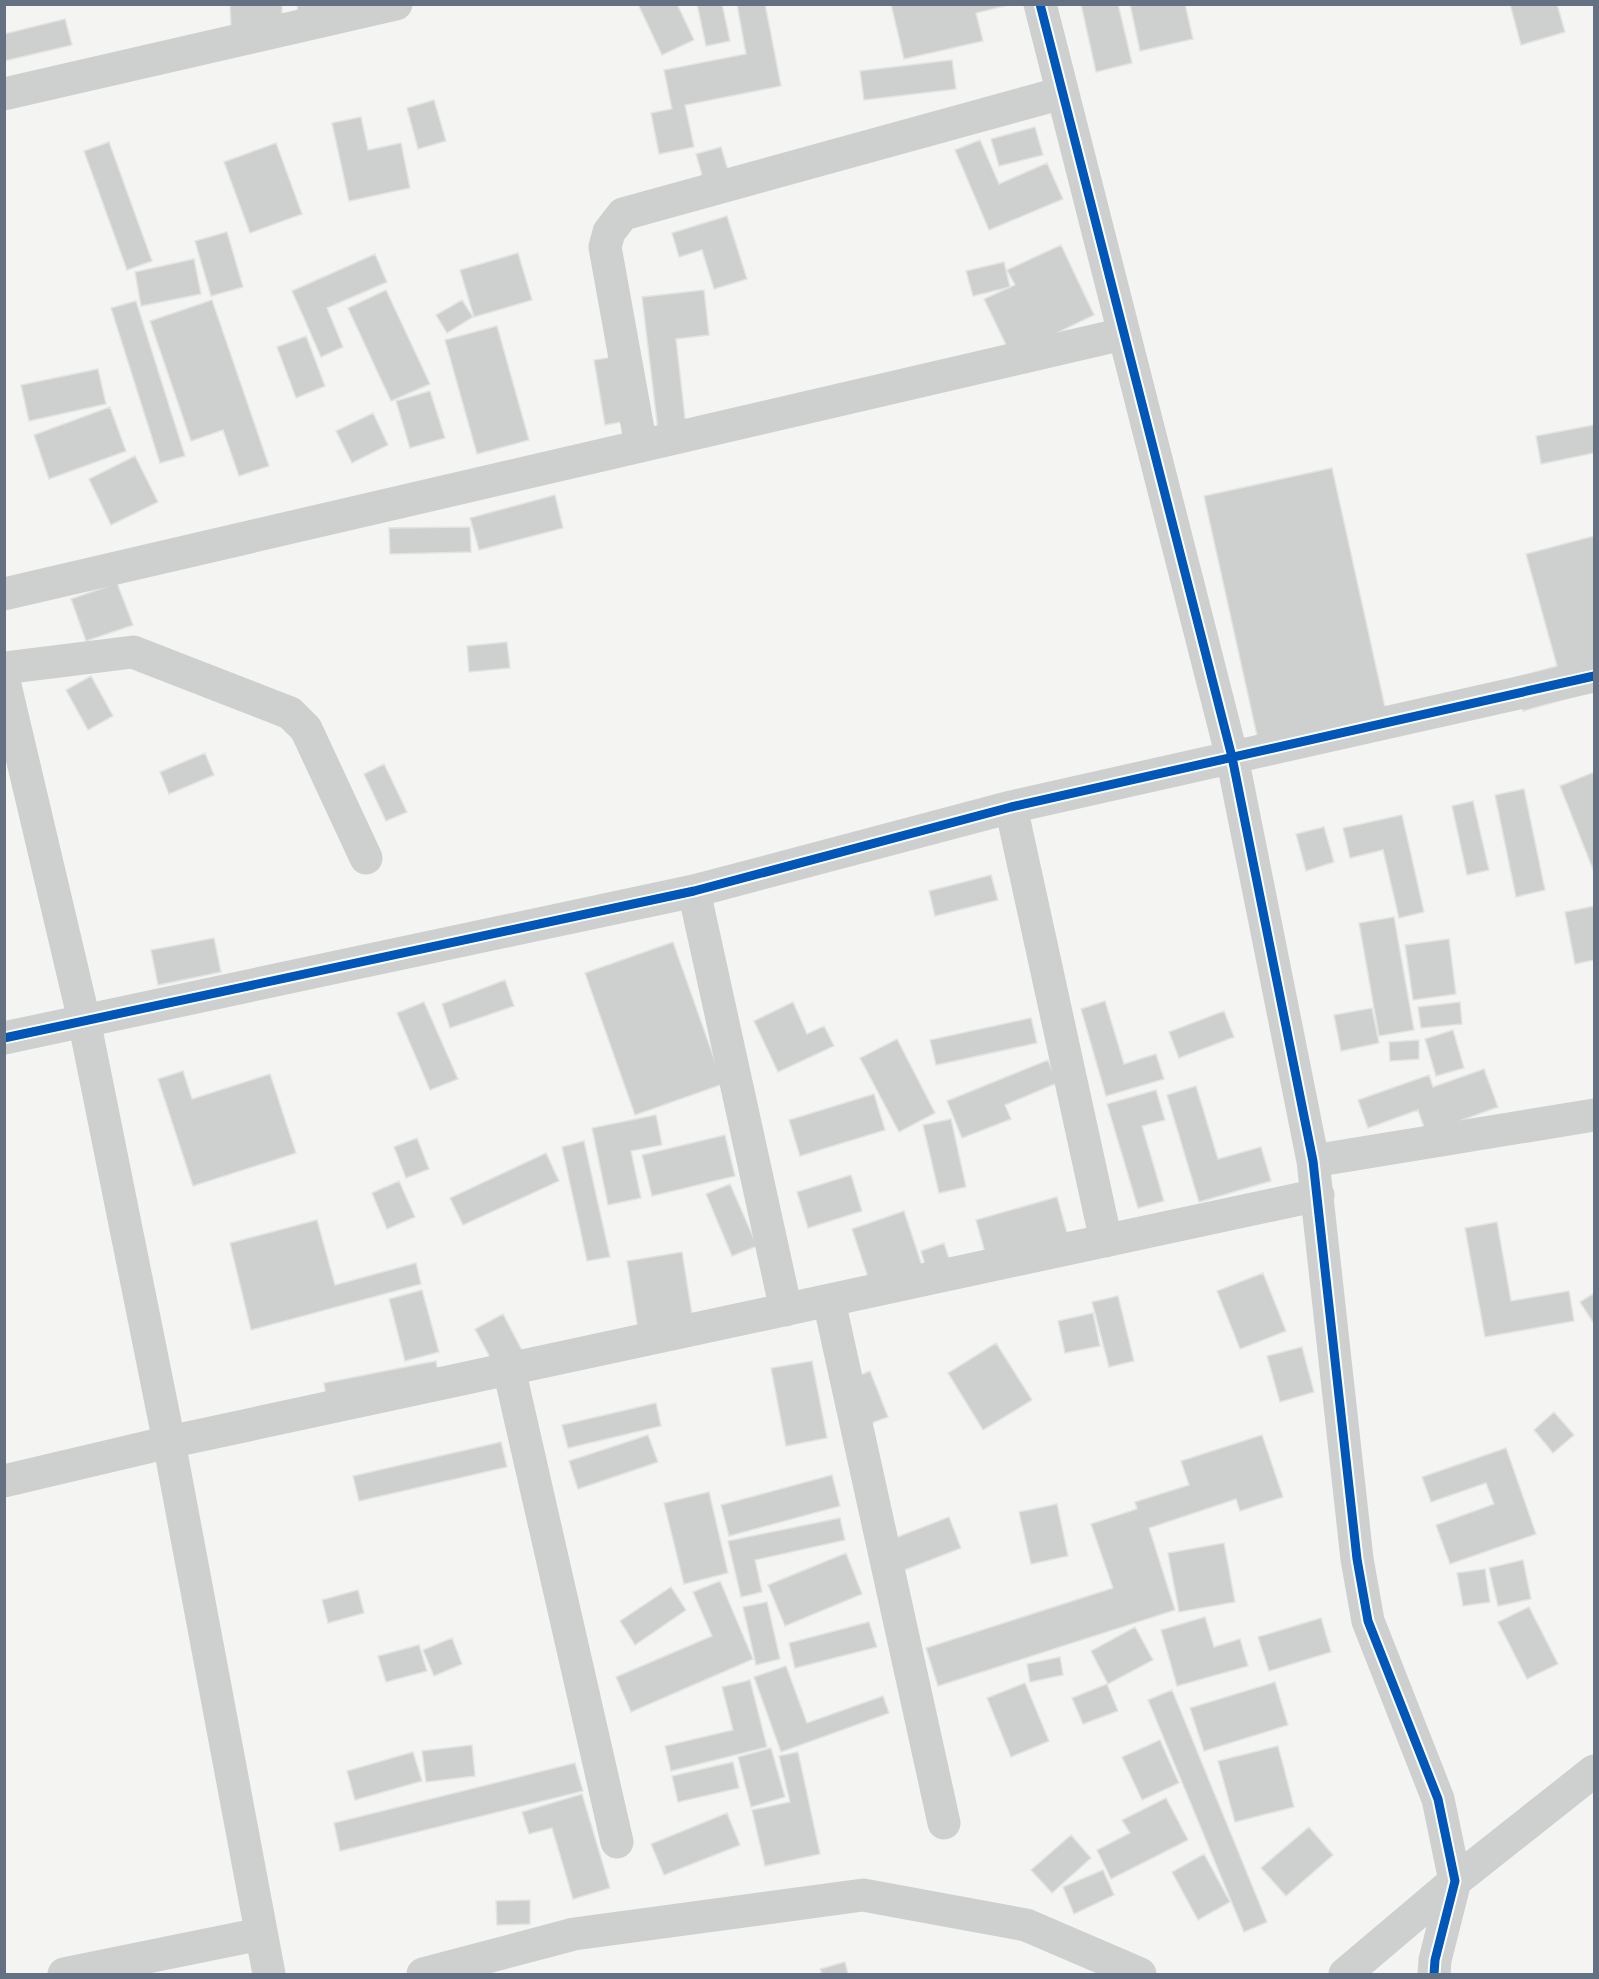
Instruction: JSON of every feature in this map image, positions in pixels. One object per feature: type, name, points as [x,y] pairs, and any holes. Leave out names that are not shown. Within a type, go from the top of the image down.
[{"type":"street","points":[[4,94],[396,4]]},
{"type":"street","points":[[1040,4],[1232,757],[1313,1161],[1358,1559],[1368,1621],[1438,1800],[1455,1881],[1435,1960],[1434,1974]]},
{"type":"street","points":[[641,446],[605,247],[609,232],[623,214],[1062,93]]},
{"type":"street","points":[[4,594],[1123,334]]},
{"type":"street","points":[[4,668],[133,652],[290,713],[306,729],[366,858]]},
{"type":"street","points":[[4,1038],[694,891],[1011,807],[1594,676]]},
{"type":"street","points":[[4,681],[84,1020],[169,1442],[269,1974]]},
{"type":"street","points":[[1011,807],[1106,1241]]},
{"type":"street","points":[[694,891],[786,1310]]},
{"type":"street","points":[[1313,1161],[1594,1114]]},
{"type":"street","points":[[4,1481],[169,1442],[1318,1195]]},
{"type":"street","points":[[829,1301],[944,1824]]},
{"type":"street","points":[[510,1369],[617,1842]]},
{"type":"street","points":[[1345,1974],[1455,1881],[1594,1771]]},
{"type":"street","points":[[423,1974],[574,1934],[863,1895],[1026,1925],[1140,1974]]},
{"type":"street","points":[[64,1974],[260,1934]]},
{"type":"building","points":[[230,4],[282,4],[282,24],[231,26]]},
{"type":"building","points":[[297,4],[330,4],[298,13]]},
{"type":"building","points":[[638,4],[677,4],[694,40],[662,55]]},
{"type":"building","points":[[697,4],[722,4],[730,41],[706,46]]},
{"type":"building","points":[[737,4],[765,4],[781,86],[685,105],[694,147],[659,154],[651,113],[672,109],[664,70],[746,54]]},
{"type":"building","points":[[891,4],[1005,4],[1005,6],[976,13],[983,41],[904,59]]},
{"type":"building","points":[[1081,4],[1118,4],[1132,63],[1096,72]]},
{"type":"building","points":[[1130,4],[1185,4],[1193,39],[1140,51]]},
{"type":"building","points":[[1510,4],[1557,4],[1565,32],[1521,45]]},
{"type":"building","points":[[65,19],[72,45],[4,61],[4,34]]},
{"type":"building","points":[[952,60],[956,89],[864,100],[860,71]]},
{"type":"building","points":[[434,100],[446,141],[418,149],[407,108]]},
{"type":"building","points":[[361,117],[368,150],[401,143],[410,188],[349,201],[332,123]]},
{"type":"building","points":[[1035,127],[1043,155],[999,166],[991,139]]},
{"type":"building","points":[[980,140],[999,184],[1047,163],[1063,199],[989,230],[955,150]]},
{"type":"building","points":[[109,142],[152,261],[127,270],[84,151]]},
{"type":"building","points":[[276,143],[302,214],[250,233],[224,162]]},
{"type":"building","points":[[721,147],[732,184],[707,192],[696,154]]},
{"type":"building","points":[[727,216],[747,279],[714,289],[702,250],[679,257],[672,233]]},
{"type":"building","points":[[227,232],[243,287],[211,296],[195,241]]},
{"type":"building","points":[[1061,245],[1094,315],[1011,355],[984,299],[1015,285],[1007,270]]},
{"type":"building","points":[[518,253],[532,300],[474,317],[460,270]]},
{"type":"building","points":[[375,254],[387,282],[327,308],[343,347],[321,357],[292,291]]},
{"type":"building","points":[[194,259],[201,294],[141,306],[135,272]]},
{"type":"building","points":[[1004,262],[1010,287],[973,296],[966,271]]},
{"type":"building","points":[[386,290],[430,384],[391,401],[348,308]]},
{"type":"building","points":[[704,290],[709,335],[676,339],[686,427],[658,430],[642,297]]},
{"type":"building","points":[[212,300],[269,466],[239,476],[223,430],[191,441],[150,321]]},
{"type":"building","points":[[462,300],[473,317],[447,333],[436,315]]},
{"type":"building","points":[[136,301],[185,456],[160,463],[111,308]]},
{"type":"building","points":[[497,326],[529,440],[477,454],[445,340]]},
{"type":"building","points":[[306,336],[325,386],[296,398],[277,347]]},
{"type":"building","points":[[619,356],[631,420],[605,425],[594,360]]},
{"type":"building","points":[[98,369],[106,404],[29,421],[21,385]]},
{"type":"building","points":[[430,391],[445,438],[410,448],[396,401]]},
{"type":"building","points":[[110,407],[126,451],[49,479],[34,435]]},
{"type":"building","points":[[373,413],[388,445],[352,463],[336,431]]},
{"type":"building","points":[[1594,425],[1594,453],[1541,464],[1536,436]]},
{"type":"building","points":[[135,456],[158,502],[111,525],[89,479]]},
{"type":"building","points":[[1332,468],[1390,730],[1262,758],[1204,496]]},
{"type":"building","points":[[555,495],[563,528],[479,550],[470,518]]},
{"type":"building","points":[[470,527],[471,552],[390,554],[389,528]]},
{"type":"building","points":[[1594,536],[1594,691],[1523,711],[1514,678],[1557,666],[1526,554]]},
{"type":"building","points":[[117,583],[133,625],[86,641],[71,599]]},
{"type":"building","points":[[507,642],[510,668],[469,672],[467,646]]},
{"type":"building","points":[[91,676],[113,716],[88,730],[66,690]]},
{"type":"building","points":[[205,753],[214,775],[169,794],[160,772]]},
{"type":"building","points":[[384,764],[407,812],[386,821],[364,774]]},
{"type":"building","points":[[1594,772],[1594,872],[1560,786]]},
{"type":"building","points":[[1524,789],[1545,890],[1516,897],[1495,795]]},
{"type":"building","points":[[1473,801],[1489,870],[1467,875],[1452,806]]},
{"type":"building","points":[[1402,815],[1424,912],[1399,918],[1383,850],[1350,858],[1343,828]]},
{"type":"building","points":[[1324,827],[1334,862],[1306,871],[1296,834]]},
{"type":"building","points":[[991,875],[998,900],[935,916],[929,891]]},
{"type":"building","points":[[1594,906],[1594,960],[1575,964],[1565,912]]},
{"type":"building","points":[[1394,917],[1414,1030],[1379,1036],[1359,923]]},
{"type":"building","points":[[214,938],[221,972],[158,985],[151,950]]},
{"type":"building","points":[[1449,939],[1456,994],[1413,1000],[1405,945]]},
{"type":"building","points":[[673,942],[723,1084],[635,1115],[585,973]]},
{"type":"building","points":[[505,980],[514,1006],[450,1028],[442,1004]]},
{"type":"building","points":[[1105,1001],[1124,1064],[1156,1054],[1164,1079],[1106,1096],[1081,1009]]},
{"type":"building","points":[[424,1002],[458,1079],[430,1090],[397,1013]]},
{"type":"building","points":[[793,1002],[807,1034],[824,1026],[834,1046],[778,1072],[754,1021]]},
{"type":"building","points":[[1460,1002],[1462,1024],[1421,1028],[1418,1007]]},
{"type":"building","points":[[1372,1008],[1379,1043],[1341,1051],[1334,1015]]},
{"type":"building","points":[[1224,1011],[1234,1037],[1179,1058],[1169,1032]]},
{"type":"building","points":[[1031,1018],[1037,1043],[936,1065],[930,1040]]},
{"type":"building","points":[[1453,1030],[1464,1068],[1436,1076],[1425,1039]]},
{"type":"building","points":[[897,1039],[935,1113],[899,1132],[860,1058]]},
{"type":"building","points":[[1419,1040],[1419,1059],[1390,1061],[1389,1042]]},
{"type":"building","points":[[1048,1060],[1057,1083],[1005,1105],[1011,1119],[962,1138],[947,1101]]},
{"type":"building","points":[[1484,1069],[1498,1107],[1426,1133],[1418,1110],[1368,1128],[1358,1100],[1429,1075],[1433,1087]]},
{"type":"building","points":[[183,1071],[192,1099],[270,1074],[296,1153],[193,1186],[158,1079]]},
{"type":"building","points":[[1196,1086],[1218,1159],[1261,1147],[1271,1181],[1199,1202],[1167,1095]]},
{"type":"building","points":[[1156,1090],[1165,1120],[1142,1126],[1164,1201],[1138,1208],[1107,1104]]},
{"type":"building","points":[[874,1094],[885,1130],[800,1156],[789,1120]]},
{"type":"building","points":[[656,1115],[662,1145],[631,1151],[641,1198],[608,1205],[592,1128]]},
{"type":"building","points":[[951,1119],[966,1187],[939,1193],[923,1125]]},
{"type":"building","points":[[725,1135],[735,1176],[652,1196],[642,1155]]},
{"type":"building","points":[[417,1138],[429,1169],[406,1178],[394,1147]]},
{"type":"building","points":[[584,1141],[610,1257],[587,1261],[562,1147]]},
{"type":"building","points":[[546,1153],[559,1181],[463,1225],[450,1198]]},
{"type":"building","points":[[851,1175],[862,1211],[808,1228],[797,1192]]},
{"type":"building","points":[[399,1181],[415,1217],[387,1229],[372,1193]]},
{"type":"building","points":[[730,1184],[757,1246],[732,1256],[706,1194]]},
{"type":"building","points":[[1057,1197],[1067,1233],[986,1256],[976,1220]]},
{"type":"building","points":[[904,1211],[924,1272],[872,1289],[852,1229]]},
{"type":"building","points":[[317,1220],[335,1285],[416,1263],[421,1284],[251,1330],[230,1243]]},
{"type":"building","points":[[1497,1222],[1511,1301],[1569,1291],[1574,1321],[1485,1337],[1465,1228]]},
{"type":"building","points":[[944,1243],[952,1268],[928,1276],[921,1251]]},
{"type":"building","points":[[682,1252],[693,1321],[638,1329],[627,1261]]},
{"type":"building","points":[[1263,1273],[1286,1331],[1240,1349],[1217,1291]]},
{"type":"building","points":[[422,1290],[439,1352],[405,1361],[389,1299]]},
{"type":"building","points":[[1594,1293],[1594,1324],[1580,1302]]},
{"type":"building","points":[[1118,1296],[1134,1361],[1109,1367],[1092,1302]]},
{"type":"building","points":[[1093,1313],[1100,1346],[1065,1353],[1058,1321]]},
{"type":"building","points":[[503,1314],[528,1362],[500,1376],[475,1329]]},
{"type":"building","points":[[996,1343],[1032,1400],[983,1430],[948,1373]]},
{"type":"building","points":[[1302,1347],[1314,1392],[1280,1402],[1267,1356]]},
{"type":"building","points":[[436,1361],[440,1385],[328,1407],[324,1383]]},
{"type":"building","points":[[812,1361],[827,1438],[786,1446],[771,1368]]},
{"type":"building","points":[[870,1371],[888,1417],[866,1425],[849,1380]]},
{"type":"building","points":[[656,1403],[661,1426],[568,1448],[562,1425]]},
{"type":"building","points":[[1554,1412],[1574,1435],[1553,1453],[1534,1430]]},
{"type":"building","points":[[648,1435],[658,1462],[578,1489],[569,1461]]},
{"type":"building","points":[[1262,1435],[1283,1497],[1240,1511],[1236,1499],[1149,1528],[1175,1610],[938,1686],[926,1648],[1113,1588],[1091,1524],[1137,1509],[1135,1502],[1189,1485],[1181,1461]]},
{"type":"building","points":[[501,1442],[507,1467],[359,1501],[353,1476]]},
{"type":"building","points":[[1506,1448],[1536,1534],[1450,1564],[1436,1525],[1494,1504],[1486,1483],[1431,1502],[1422,1477]]},
{"type":"building","points":[[832,1475],[840,1506],[729,1536],[721,1505]]},
{"type":"building","points":[[709,1492],[728,1573],[684,1584],[664,1503]]},
{"type":"building","points":[[1057,1504],[1068,1556],[1031,1564],[1019,1512]]},
{"type":"building","points":[[949,1517],[961,1548],[902,1571],[890,1540]]},
{"type":"building","points":[[840,1518],[845,1540],[755,1560],[762,1592],[741,1597],[728,1541]]},
{"type":"building","points":[[1224,1543],[1235,1602],[1179,1612],[1168,1553]]},
{"type":"building","points":[[846,1553],[862,1594],[785,1626],[768,1585]]},
{"type":"building","points":[[1523,1560],[1531,1599],[1498,1606],[1489,1568]]},
{"type":"building","points":[[1485,1569],[1490,1602],[1463,1606],[1457,1573]]},
{"type":"building","points":[[720,1581],[753,1659],[631,1712],[616,1677],[712,1636],[693,1592]]},
{"type":"building","points":[[671,1587],[686,1610],[635,1645],[620,1621]]},
{"type":"building","points":[[358,1590],[364,1613],[328,1623],[322,1600]]},
{"type":"building","points":[[767,1602],[780,1659],[756,1665],[743,1607]]},
{"type":"building","points":[[1529,1607],[1558,1664],[1527,1679],[1498,1622]]},
{"type":"building","points":[[1205,1617],[1214,1647],[1240,1639],[1248,1666],[1177,1686],[1161,1630]]},
{"type":"building","points":[[1321,1618],[1331,1652],[1269,1671],[1258,1637]]},
{"type":"building","points":[[869,1622],[877,1647],[795,1668],[789,1643]]},
{"type":"building","points":[[1135,1627],[1153,1660],[1108,1684],[1091,1651]]},
{"type":"building","points":[[452,1638],[462,1664],[434,1676],[423,1650]]},
{"type":"building","points":[[419,1645],[427,1671],[386,1682],[378,1656]]},
{"type":"building","points":[[1060,1657],[1063,1675],[1030,1682],[1027,1664]]},
{"type":"building","points":[[786,1666],[807,1723],[883,1696],[889,1713],[781,1752],[754,1677]]},
{"type":"building","points":[[750,1680],[767,1747],[671,1771],[665,1746],[733,1730],[722,1687]]},
{"type":"building","points":[[1275,1682],[1288,1725],[1204,1751],[1190,1708]]},
{"type":"building","points":[[1025,1683],[1049,1741],[1011,1757],[987,1698]]},
{"type":"building","points":[[1107,1684],[1118,1711],[1083,1724],[1072,1698]]},
{"type":"building","points":[[1172,1690],[1267,1922],[1244,1932],[1148,1700]]},
{"type":"building","points":[[1160,1740],[1179,1783],[1142,1800],[1122,1757]]},
{"type":"building","points":[[472,1745],[475,1776],[426,1782],[422,1751]]},
{"type":"building","points":[[1278,1746],[1294,1807],[1235,1822],[1218,1761]]},
{"type":"building","points":[[771,1748],[785,1797],[751,1807],[738,1757]]},
{"type":"building","points":[[413,1752],[422,1781],[355,1800],[347,1771]]},
{"type":"building","points":[[798,1752],[820,1854],[765,1866],[752,1810],[790,1802],[779,1756]]},
{"type":"building","points":[[733,1762],[739,1788],[678,1802],[672,1776]]},
{"type":"building","points":[[575,1763],[583,1791],[340,1851],[334,1823]]},
{"type":"building","points":[[582,1794],[610,1888],[573,1899],[552,1828],[529,1834],[522,1812]]},
{"type":"building","points":[[1166,1798],[1188,1840],[1111,1879],[1097,1850],[1130,1833],[1122,1820]]},
{"type":"building","points":[[727,1813],[740,1845],[664,1875],[651,1844]]},
{"type":"building","points":[[1309,1827],[1333,1855],[1286,1896],[1261,1868]]},
{"type":"building","points":[[1071,1835],[1091,1858],[1052,1893],[1031,1870]]},
{"type":"building","points":[[1204,1854],[1230,1902],[1198,1920],[1172,1872]]},
{"type":"building","points":[[1103,1870],[1114,1895],[1074,1914],[1063,1887]]},
{"type":"building","points":[[530,1900],[530,1924],[497,1925],[496,1901]]},
{"type":"building","points":[[845,1962],[848,1974],[822,1974],[820,1969]]},
{"type":"cycle path","points":[[1040,4],[1232,757],[1313,1161],[1357,1559],[1368,1621],[1438,1799],[1455,1881],[1435,1960],[1434,1974]]},
{"type":"cycle path","points":[[4,1038],[694,891],[1011,807],[1594,676]]}]
